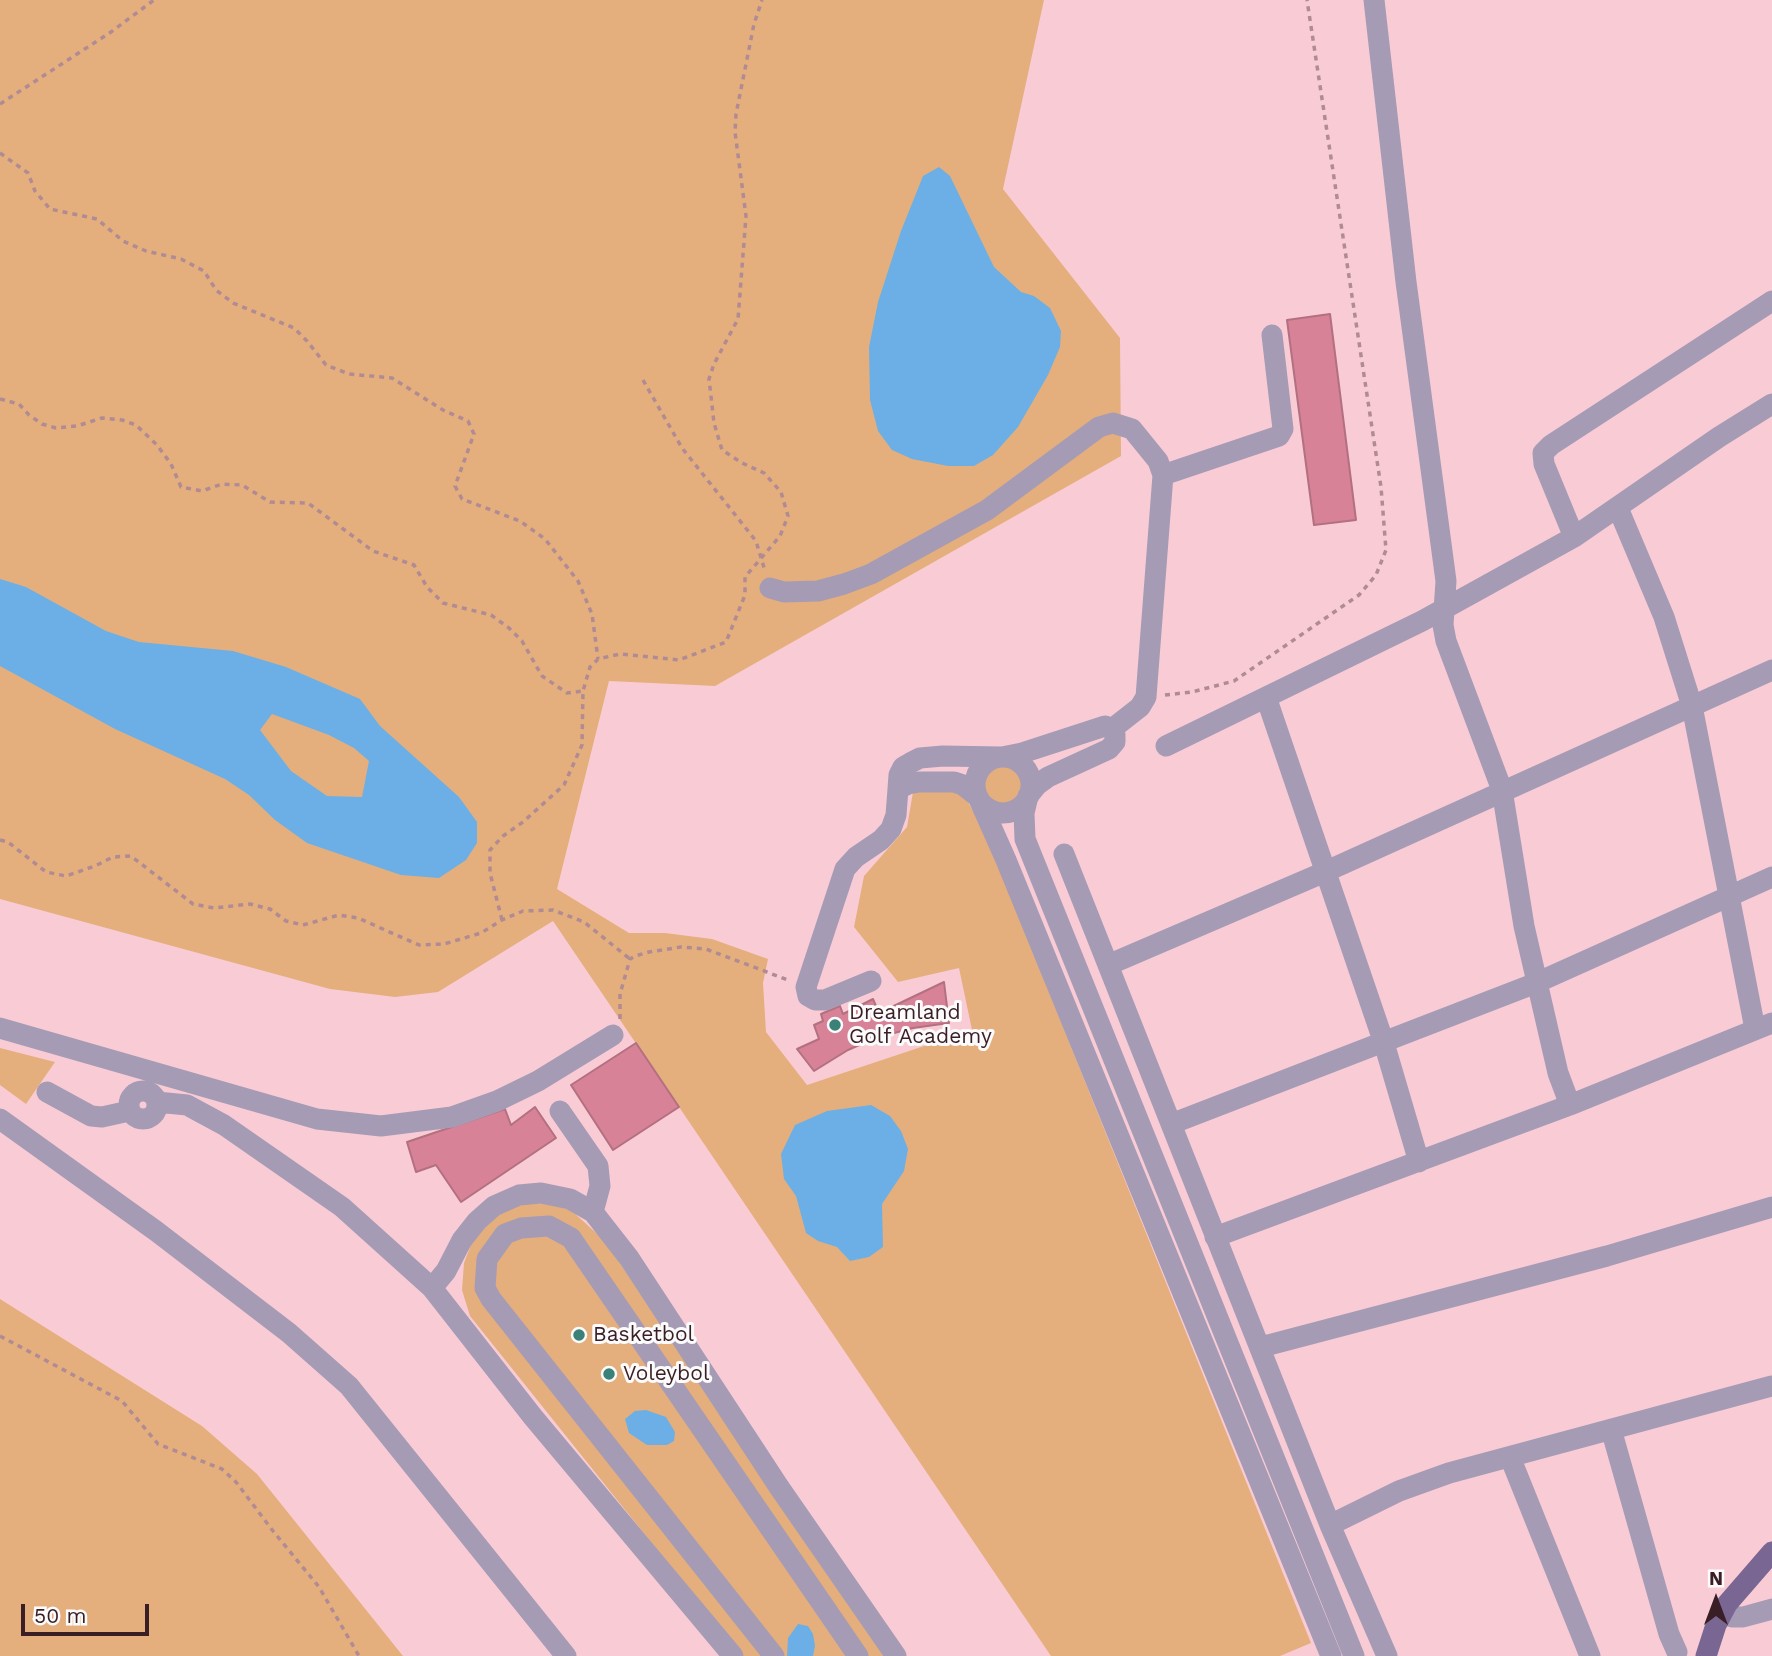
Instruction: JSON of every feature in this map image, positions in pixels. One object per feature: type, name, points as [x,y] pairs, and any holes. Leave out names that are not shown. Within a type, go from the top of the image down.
[{"type":"main road","points":[[1707,1655],[1721,1614],[1772,1552]]},
{"type":"street","points":[[1374,0],[1406,282],[1446,581],[1443,625],[1446,640],[1502,790],[1518,894],[1536,983],[1570,1105]]},
{"type":"street","points":[[1574,537],[1544,464],[1544,453],[1551,445],[1772,301]]},
{"type":"street","points":[[1163,475],[1279,436],[1283,429],[1272,335]]},
{"type":"street","points":[[1166,746],[1446,608],[1574,537],[1719,436],[1772,404]]},
{"type":"street","points":[[770,588],[784,592],[818,591],[871,574],[987,510],[1099,427],[1113,423],[1132,429],[1158,461],[1163,475],[1146,696],[1140,706],[1112,729]]},
{"type":"street","points":[[1215,1237],[1570,1105],[1764,1026],[1729,896],[1692,706],[1664,617],[1618,508]]},
{"type":"street","points":[[1108,965],[1327,871],[1772,670]]},
{"type":"street","points":[[1266,697],[1384,1043],[1419,1162]]},
{"type":"street","points":[[1112,729],[1105,726],[1035,750],[985,763],[979,770],[975,788],[1331,1656]]},
{"type":"street","points":[[898,789],[919,782],[954,782],[963,785],[978,797],[983,805],[999,812],[1016,809],[1037,785],[1048,777],[1109,749],[1115,742],[1112,729]]},
{"type":"street","points":[[871,981],[825,1000],[814,1000],[808,996],[806,987],[845,869],[891,829],[896,815],[899,775],[903,767],[920,758],[943,756],[1002,757],[1020,762],[1026,769],[1031,788],[1023,824],[1029,851],[1354,1656]]},
{"type":"street","points":[[1064,854],[1215,1237],[1387,1656]]},
{"type":"street","points":[[1171,1124],[1536,983],[1772,877]]},
{"type":"street","points":[[0,1028],[317,1119],[381,1126],[452,1117],[497,1101],[538,1081],[617,1031]]},
{"type":"street","points":[[47,1092],[91,1116],[129,1111],[131,1097],[138,1091],[148,1091],[157,1102],[187,1105],[224,1125],[342,1207],[432,1288],[533,1417],[733,1656]]},
{"type":"street","points":[[560,1111],[598,1166],[600,1186],[593,1212]]},
{"type":"street","points":[[0,1119],[156,1231],[289,1333],[349,1386],[566,1656]]},
{"type":"street","points":[[432,1288],[446,1271],[462,1240],[494,1206],[519,1195],[541,1193],[570,1199],[593,1212],[629,1258],[779,1487],[896,1656]]},
{"type":"street","points":[[1261,1347],[1607,1256],[1772,1207]]},
{"type":"street","points":[[774,1656],[491,1299],[485,1288],[487,1259],[505,1234],[521,1228],[549,1226],[571,1238],[858,1656]]},
{"type":"street","points":[[1331,1525],[1424,1481],[1772,1386]]},
{"type":"street","points":[[1611,1429],[1669,1634],[1672,1654],[1707,1655]]},
{"type":"street","points":[[1510,1457],[1590,1656]]},
{"type":"street","points":[[1721,1614],[1743,1617],[1772,1609]]},
{"type":"path","points":[[0,104],[111,32],[154,0]]},
{"type":"path","points":[[502,920],[490,873],[490,850],[564,785],[582,745],[583,691],[590,667],[598,659],[620,654],[679,660],[726,642],[745,595],[745,577],[780,536],[788,516],[781,492],[764,473],[722,450],[714,423],[709,379],[738,319],[746,216],[735,132],[736,114],[754,24],[762,0]]},
{"type":"path","points":[[1146,696],[1192,692],[1234,681],[1359,595],[1376,575],[1386,550],[1379,474],[1307,0]]},
{"type":"path","points":[[0,153],[28,173],[35,191],[50,209],[97,219],[123,241],[146,251],[181,259],[204,271],[216,290],[233,303],[294,328],[326,365],[349,374],[392,379],[443,410],[468,421],[474,434],[455,486],[462,499],[520,521],[545,539],[579,581],[592,614],[598,659]]},
{"type":"path","points":[[643,380],[682,448],[756,541],[770,588]]},
{"type":"path","points":[[0,399],[19,404],[42,424],[55,428],[77,426],[102,418],[136,425],[157,445],[171,464],[181,486],[201,491],[222,484],[242,485],[270,502],[308,503],[373,551],[414,565],[427,587],[443,603],[491,615],[522,641],[542,676],[567,693],[583,691]]},
{"type":"path","points":[[0,840],[8,842],[46,872],[66,876],[113,857],[131,856],[193,904],[214,908],[250,904],[270,909],[286,920],[303,925],[339,915],[358,918],[419,945],[457,941],[481,933],[523,911],[553,910],[584,922],[630,960]]},
{"type":"path","points":[[617,1031],[621,995],[630,960],[649,951],[681,947],[706,949],[806,987]]},
{"type":"path","points":[[0,1336],[122,1401],[158,1444],[222,1469],[236,1482],[319,1587],[359,1656]]},
{"type":"shaded area","points":[[0,0],[1044,0],[1003,189],[1120,338],[1121,456],[715,686],[609,681],[557,889],[629,933],[665,933],[712,939],[768,959],[763,983],[766,1032],[807,1085],[972,1030],[959,968],[898,982],[854,927],[864,876],[907,827],[913,792],[961,790],[983,828],[1311,1643],[1280,1656],[1051,1656],[553,921],[438,992],[395,997],[330,989],[0,899]]},
{"type":"shaded area","points":[[1003,765],[1017,771],[1023,785],[1017,799],[1003,805],[989,799],[983,785],[989,771]]},
{"type":"shaded area","points":[[0,1048],[55,1062],[26,1104],[0,1085]]},
{"type":"shaded area","points":[[522,1203],[550,1204],[571,1210],[605,1241],[886,1656],[742,1656],[470,1316],[462,1290],[464,1263],[474,1237],[494,1216]]},
{"type":"shaded area","points":[[0,1299],[202,1426],[257,1474],[403,1656],[0,1656]]},
{"type":"water","points":[[939,167],[950,176],[994,267],[1021,292],[1034,296],[1050,308],[1061,331],[1060,347],[1048,375],[1018,427],[993,455],[974,466],[948,466],[912,459],[892,450],[878,431],[870,400],[869,347],[878,302],[901,231],[923,176]]},
{"type":"water","points":[[0,579],[26,587],[106,631],[139,642],[233,651],[286,667],[360,699],[380,726],[459,797],[477,822],[477,843],[466,860],[439,878],[401,875],[307,843],[275,820],[249,795],[225,779],[115,729],[0,666]],"holes":[[[272,714],[329,735],[354,748],[369,761],[362,797],[327,796],[291,771],[260,730]]]},
{"type":"water","points":[[871,1105],[890,1116],[901,1131],[908,1149],[904,1171],[882,1204],[883,1247],[869,1257],[850,1261],[837,1247],[818,1241],[806,1233],[796,1196],[784,1179],[781,1154],[795,1125],[827,1111]]},
{"type":"water","points":[[646,1410],[666,1417],[675,1432],[674,1441],[667,1445],[647,1445],[629,1433],[625,1419],[635,1411]]},
{"type":"water","points":[[798,1624],[808,1626],[813,1634],[813,1656],[787,1656],[788,1638]]},
{"type":"building","points":[[1330,314],[1356,520],[1314,525],[1287,320]]},
{"type":"building","points":[[944,982],[949,1023],[913,1028],[875,1038],[848,1050],[814,1071],[797,1049],[819,1039],[814,1025],[823,1021],[821,1014],[840,1006],[843,1014],[873,999],[879,1013]]},
{"type":"building","points":[[636,1043],[679,1107],[613,1150],[571,1085]]},
{"type":"building","points":[[535,1107],[556,1138],[461,1202],[436,1165],[416,1172],[407,1142],[505,1109],[511,1125]]},
{"type":"place","name":"Dreamland Golf Academy","points":[[835,1025]]},
{"type":"place","name":"Basketbol","points":[[579,1335]]},
{"type":"place","name":"Voleybol","points":[[609,1374]]}]
